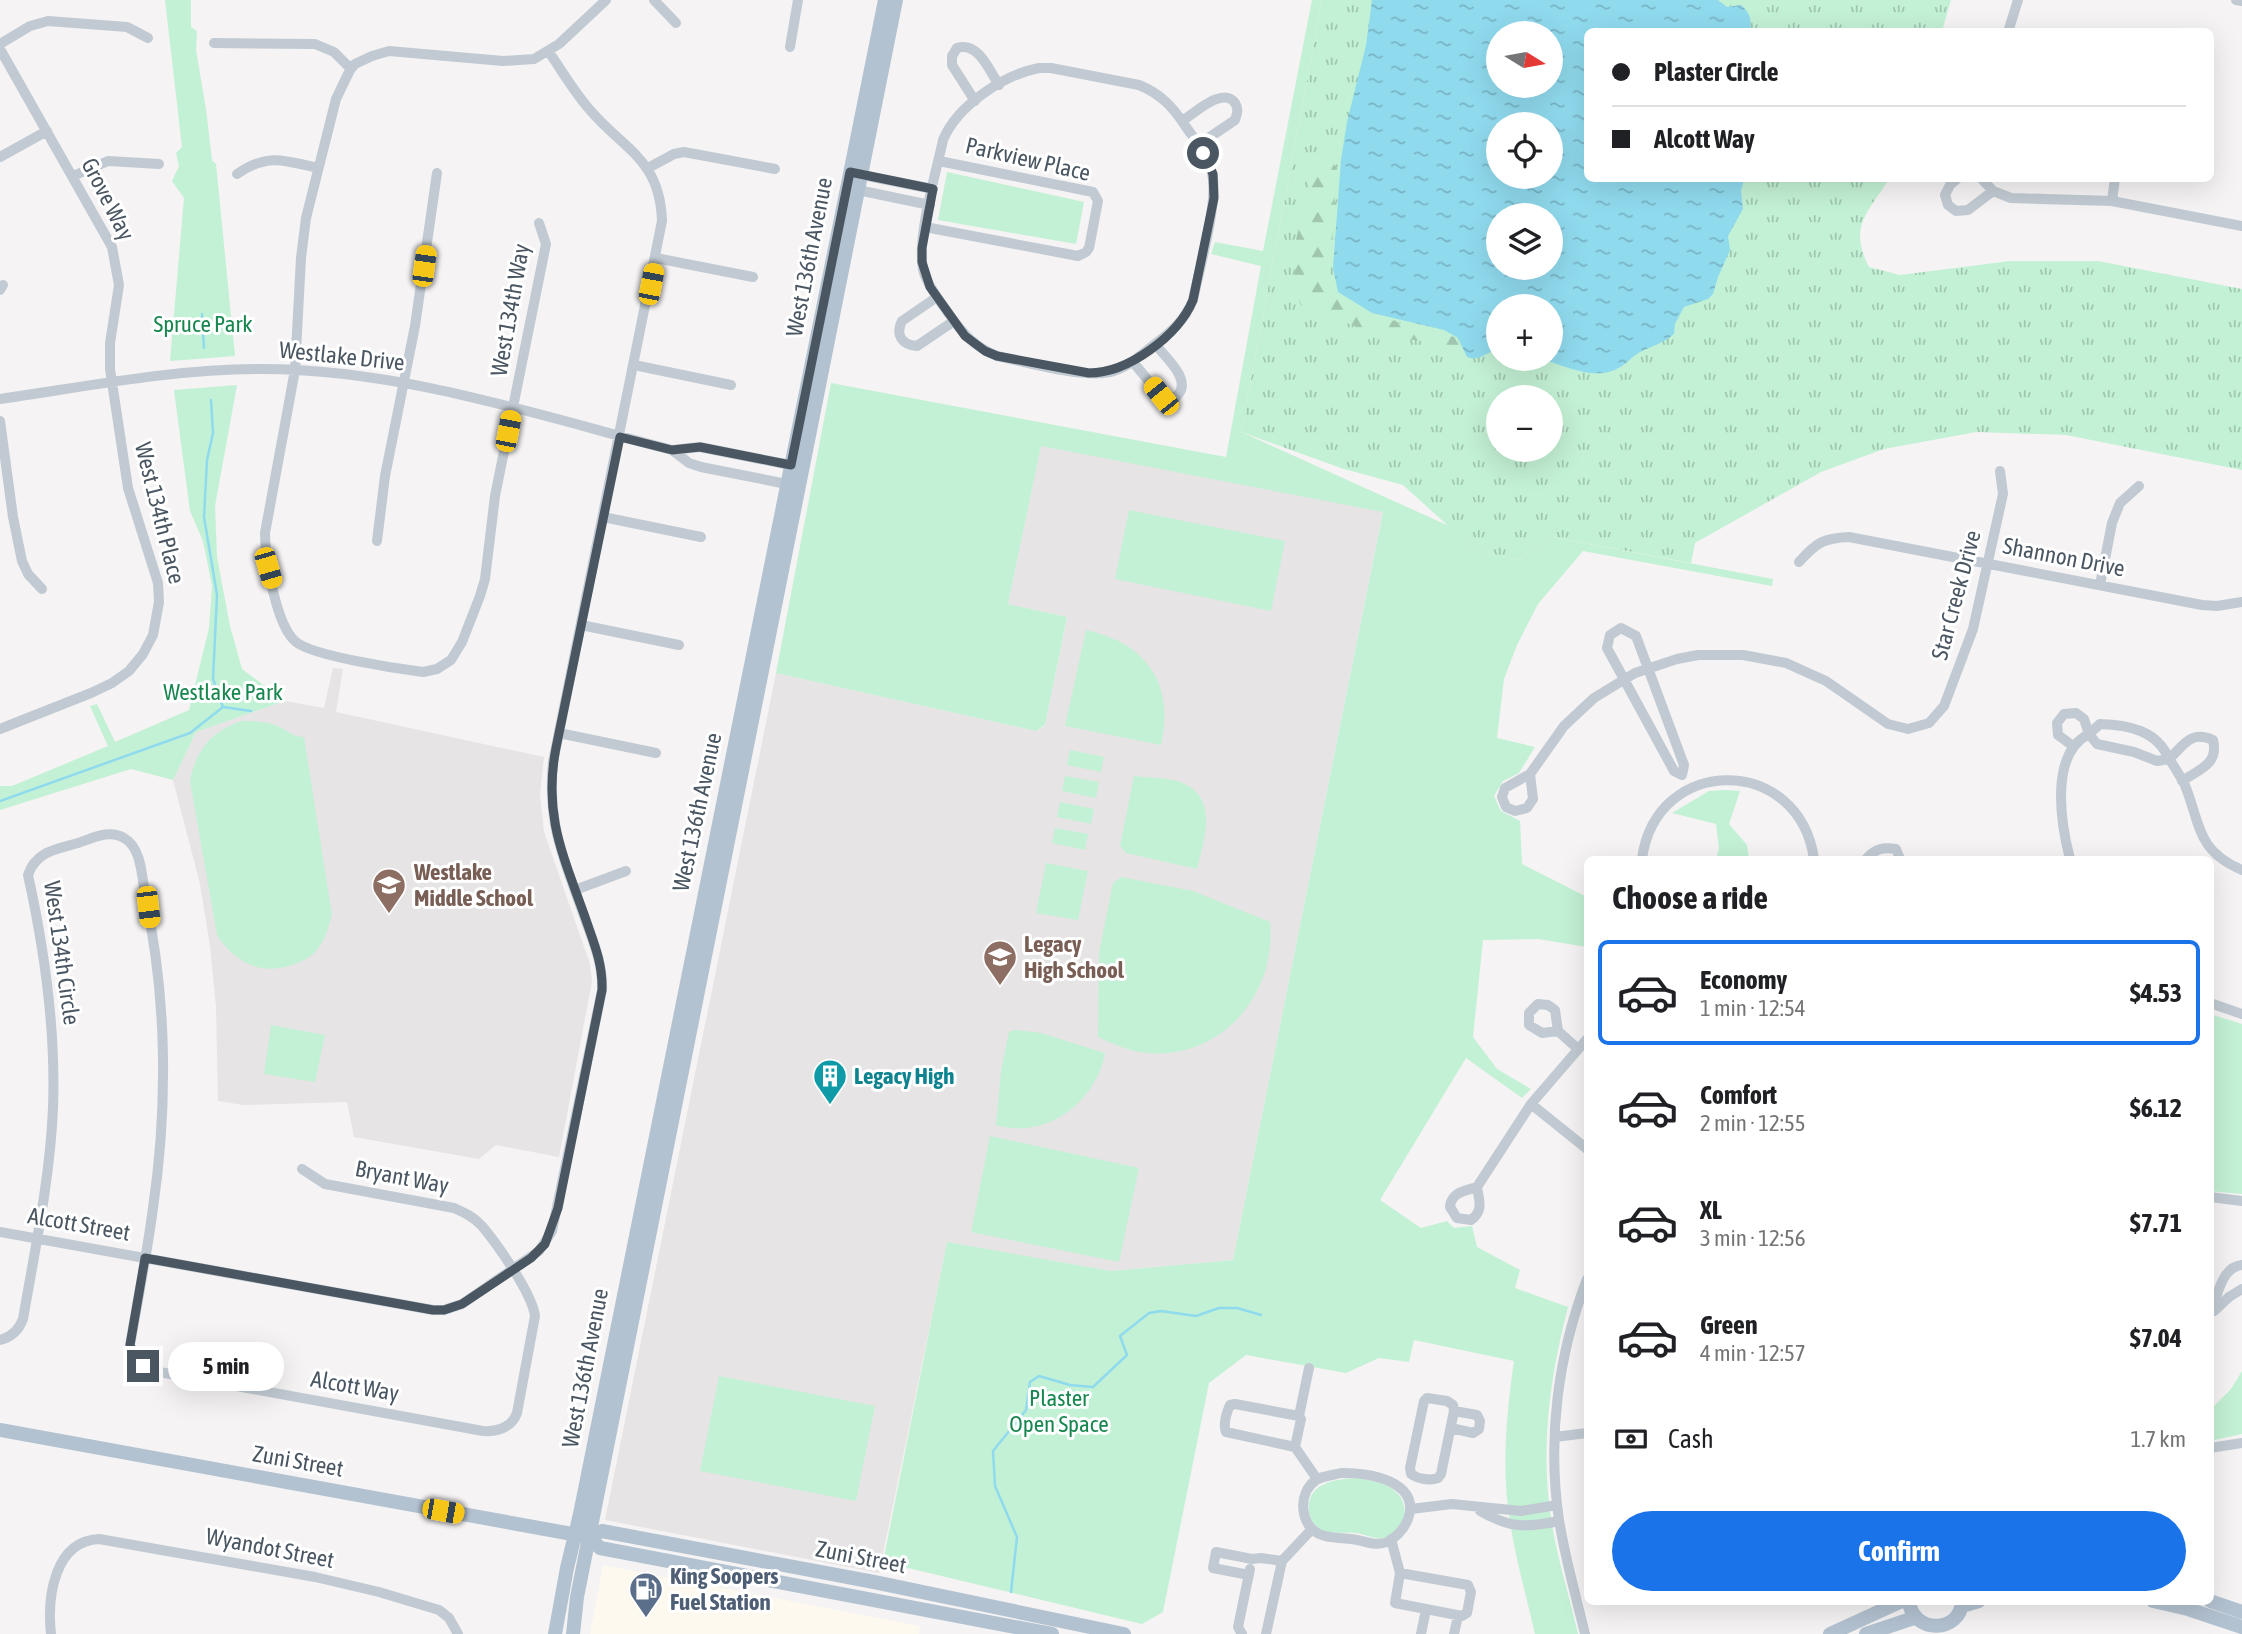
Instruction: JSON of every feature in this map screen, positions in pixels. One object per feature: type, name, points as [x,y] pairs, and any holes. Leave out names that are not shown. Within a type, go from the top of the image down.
[{"type":"main road","name":"West 136th Avenue","points":[[555,1634],[582,1536],[709,868],[796,466],[852,189],[885,0]]},
{"type":"main road","name":"West 136th Avenue","points":[[855,173],[896,0]]},
{"type":"main road","name":"West 136th Avenue","points":[[639,1246],[718,884],[792,485]]},
{"type":"main road","points":[[709,868],[718,884]]},
{"type":"main road","name":"Zuni Street","points":[[0,1430],[582,1536],[600,1548],[1003,1617],[1124,1634]]},
{"type":"main road","name":"West 136th Avenue","points":[[573,1634],[582,1536]]},
{"type":"main road","points":[[2214,1602],[2242,1612]]},
{"type":"main road","points":[[1830,1634],[1893,1605]]},
{"type":"main road","points":[[1910,1605],[1914,1618],[1926,1628],[1942,1629],[1956,1620],[1962,1605]]},
{"type":"main road","points":[[2170,1605],[2242,1627]]},
{"type":"main road","name":"Zuni Street","points":[[1003,1617],[1052,1634]]},
{"type":"main road","points":[[1866,1634],[1914,1618]]},
{"type":"street","points":[[214,43],[314,44],[334,52],[351,69],[372,56],[389,51],[519,62],[549,52],[606,0]]},
{"type":"street","points":[[654,0],[676,23]]},
{"type":"street","points":[[790,47],[798,0]]},
{"type":"street","points":[[2009,28],[2018,0]]},
{"type":"street","points":[[2236,0],[2242,1]]},
{"type":"street","points":[[0,44],[30,26],[48,21],[127,27],[148,38]]},
{"type":"street","points":[[975,101],[951,65],[957,48],[966,46],[975,50],[999,85]]},
{"type":"street","name":"Grove Way","points":[[0,49],[108,237],[117,267],[117,303],[109,357],[112,384]]},
{"type":"street","points":[[549,52],[589,109],[633,150],[648,168],[674,154],[684,152],[775,169]]},
{"type":"street","points":[[1039,68],[1139,85],[1161,96],[1182,121],[1209,162],[1213,174],[1214,198],[1193,300],[1180,324],[1133,362],[1113,371],[1089,373],[997,356],[974,345],[937,297],[925,275],[922,262],[925,227],[948,129],[955,118],[975,101],[1014,76],[1039,68]]},
{"type":"street","name":"West 134th Way","points":[[351,69],[336,99],[302,241],[295,370],[265,533],[265,555],[286,629],[297,642],[319,652],[424,672],[437,669],[452,660],[462,642],[485,579],[495,496],[546,244],[539,223]]},
{"type":"street","points":[[1182,121],[1219,97],[1228,98],[1235,103],[1238,113],[1235,120],[1198,145]]},
{"type":"street","points":[[0,157],[47,131]]},
{"type":"street","points":[[237,174],[265,160],[285,160],[318,168]]},
{"type":"street","points":[[73,176],[108,161],[159,164]]},
{"type":"street","name":"Parkview Place","points":[[925,227],[1078,256],[1083,255],[1089,248],[1098,201],[1093,192],[939,161]]},
{"type":"street","name":"Alcott Street","points":[[0,1232],[433,1310],[457,1307],[539,1251],[545,1244],[552,1231],[603,977],[597,950],[559,843],[551,807],[552,775],[656,258],[662,213],[648,168]]},
{"type":"street","points":[[377,541],[385,476],[415,327],[437,173]]},
{"type":"street","points":[[855,173],[933,189]]},
{"type":"street","points":[[1954,182],[1947,189],[1946,200],[1956,211],[1968,210],[1993,191]]},
{"type":"street","points":[[1985,182],[1993,191],[2011,198],[2112,201],[2242,226]]},
{"type":"street","points":[[2112,201],[2114,182]]},
{"type":"street","points":[[852,189],[930,205]]},
{"type":"street","points":[[656,258],[753,277]]},
{"type":"street","points":[[937,297],[902,321],[899,331],[901,340],[917,346],[954,321]]},
{"type":"street","points":[[1133,362],[1161,396],[1176,397],[1182,389],[1183,380],[1155,344]]},
{"type":"street","points":[[634,365],[731,385]]},
{"type":"street","name":"Westlake Drive","points":[[0,399],[225,370],[295,370],[354,374],[404,382],[672,450],[700,447],[796,466]]},
{"type":"street","name":"West 134th Place","points":[[0,729],[112,683],[129,671],[143,654],[153,635],[159,602],[158,583],[128,488],[112,384]]},
{"type":"street","points":[[0,421],[22,561],[28,574],[42,590]]},
{"type":"street","name":"Westlake Drive","points":[[672,450],[688,463],[701,467],[792,485]]},
{"type":"street","name":"Star Creek Drive","points":[[1530,774],[1577,712],[1594,698],[1624,678],[1650,667],[1698,655],[1765,658],[1796,667],[1826,681],[1888,724],[1898,728],[1932,727],[1944,706],[1973,629],[2003,494],[2000,471]]},
{"type":"street","points":[[2100,585],[2112,523],[2120,503],[2139,486]]},
{"type":"street","points":[[603,517],[701,537]]},
{"type":"street","points":[[1879,542],[1882,530]]},
{"type":"street","name":"Shannon Drive","points":[[1799,562],[1814,545],[1825,540],[1849,537],[2202,605],[2217,606],[2242,602]]},
{"type":"street","points":[[581,625],[679,645]]},
{"type":"street","points":[[1682,775],[1674,771],[1607,648],[1610,635],[1621,628],[1636,636],[1650,667],[1684,765],[1682,775],[1687,790]]},
{"type":"street","points":[[2073,746],[2058,735],[2057,723],[2064,714],[2076,713],[2084,719],[2089,734],[2097,744],[2134,752],[2157,761],[2169,759],[2191,737],[2203,735],[2213,740],[2215,751],[2210,762],[2182,781]]},
{"type":"street","points":[[2069,856],[2064,833],[2062,787],[2065,763],[2073,746],[2099,724],[2119,725],[2145,733],[2163,744],[2189,796],[2196,823],[2207,845],[2227,863],[2242,870]]},
{"type":"street","points":[[1654,734],[1670,726]]},
{"type":"street","points":[[559,733],[656,753]]},
{"type":"street","points":[[1642,856],[1644,845],[1664,808],[1687,790],[1728,779],[1769,790],[1782,799],[1801,821],[1814,856]]},
{"type":"street","points":[[130,827],[123,837],[136,851],[148,907],[161,1024],[160,1144],[154,1208],[145,1258]]},
{"type":"street","name":"West 134th Circle","points":[[0,1340],[14,1340],[23,1319],[50,1151],[53,1066],[46,970],[28,875],[29,860],[112,833],[123,837]]},
{"type":"street","points":[[1869,856],[1875,850],[1886,848],[1896,849],[1899,856]]},
{"type":"street","points":[[575,890],[626,871]]},
{"type":"street","points":[[2214,1004],[2242,1014]]},
{"type":"street","points":[[1558,1031],[1578,1049]]},
{"type":"street","points":[[1478,1187],[1531,1104],[1584,1042]]},
{"type":"street","points":[[1531,1104],[1584,1147]]},
{"type":"street","name":"Bryant Way","points":[[302,1169],[325,1184],[454,1208],[470,1215],[481,1225],[533,1304],[535,1316],[517,1413],[506,1426]]},
{"type":"street","points":[[2214,1197],[2242,1200]]},
{"type":"street","name":"Alcott Way","points":[[145,1258],[130,1345],[132,1362],[154,1371],[483,1431],[506,1426]]},
{"type":"street","points":[[2214,1303],[2225,1274],[2235,1266],[2242,1265]]},
{"type":"street","points":[[1584,1288],[1562,1365],[1555,1437],[1559,1521],[1586,1634]]},
{"type":"street","points":[[2214,1310],[2242,1289]]},
{"type":"street","points":[[1295,1447],[1308,1368]]},
{"type":"street","points":[[1431,1398],[1447,1401],[1454,1411],[1438,1478],[1433,1480],[1411,1474],[1424,1401],[1431,1398]]},
{"type":"street","points":[[1299,1416],[1235,1404],[1230,1405],[1224,1427],[1226,1433],[1295,1447],[1317,1479]]},
{"type":"street","points":[[1451,1428],[1473,1433],[1479,1429],[1480,1420],[1477,1415],[1454,1411]]},
{"type":"street","points":[[506,1426],[513,1437]]},
{"type":"street","points":[[1555,1437],[1584,1433]]},
{"type":"street","points":[[2214,1447],[2242,1443]]},
{"type":"street","points":[[1348,1473],[1376,1476],[1396,1484],[1407,1496],[1411,1509],[1402,1531],[1381,1544],[1373,1544],[1351,1539],[1331,1539],[1312,1529],[1306,1523],[1303,1507],[1304,1496],[1317,1479],[1348,1473]]},
{"type":"street","points":[[1411,1509],[1452,1504],[1521,1511],[1557,1505]]},
{"type":"street","points":[[1474,1508],[1508,1524],[1532,1525],[1559,1521]]},
{"type":"street","points":[[1266,1634],[1282,1561],[1312,1529]]},
{"type":"street","points":[[1391,1539],[1400,1573],[1395,1603],[1458,1616],[1467,1613],[1471,1592],[1468,1585],[1400,1573]]},
{"type":"street","name":"Wyandot Street","points":[[51,1634],[50,1614],[56,1576],[73,1547],[85,1540],[109,1540],[315,1577],[423,1604],[439,1610],[456,1629]]},
{"type":"street","points":[[1249,1575],[1213,1568],[1216,1552],[1282,1561]]},
{"type":"street","points":[[1242,1634],[1238,1628],[1252,1559]]},
{"type":"street","points":[[1574,1588],[1584,1585]]},
{"type":"street","points":[[1421,1634],[1426,1610]]},
{"type":"street","points":[[1454,1634],[1458,1616]]},
{"type":"shaded area","name":"Legacy High School","points":[[1041,445],[1383,511],[1233,1260],[1111,1271],[947,1243],[879,1573],[605,1520],[776,673],[1036,731],[1045,726],[1067,617],[1008,604]]},
{"type":"shaded area","name":"Westlake Middle School","points":[[333,668],[343,669],[336,712],[544,757],[540,794],[544,832],[590,964],[592,981],[559,1157],[496,1145],[479,1159],[354,1137],[347,1102],[243,1105],[218,1101],[216,1006],[210,946],[200,884],[173,780],[196,732],[285,701],[324,708]]},
{"type":"shaded area","points":[[603,1565],[920,1626],[919,1634],[590,1634]]},
{"type":"green space","name":"Spruce Park","points":[[165,0],[191,0],[191,27],[197,31],[196,50],[212,160],[216,164],[235,356],[170,361],[184,198],[172,181],[179,166],[176,153],[182,147]]},
{"type":"green space","name":"Plaster Open Space","points":[[1312,0],[1322,0],[1241,432],[1449,526],[1475,550],[1518,560],[1552,537],[1773,579],[1772,586],[1583,551],[1538,604],[1517,645],[1504,679],[1497,738],[1535,747],[1519,773],[1503,781],[1494,796],[1501,811],[1520,821],[1522,864],[1584,895],[1584,947],[1538,939],[1483,940],[1473,1037],[1497,1069],[1531,1089],[1522,1098],[1466,1058],[1380,1200],[1421,1228],[1447,1221],[1454,1228],[1472,1226],[1477,1247],[1520,1270],[1515,1288],[1568,1307],[1551,1390],[1547,1474],[1555,1543],[1578,1634],[1535,1634],[1519,1568],[1508,1507],[1505,1465],[1514,1361],[1414,1340],[1409,1362],[1379,1358],[1346,1373],[1246,1355],[1209,1383],[1163,1612],[1142,1624],[883,1562],[947,1242],[1111,1271],[1233,1260],[1383,512],[1041,446],[1008,604],[1067,617],[1045,725],[1036,731],[776,673],[831,383],[1226,457],[1261,266],[1211,254],[1215,242],[1263,251]]},
{"type":"green space","points":[[1322,0],[1951,0],[1943,28],[1584,28],[1584,182],[1887,182],[1863,220],[1860,241],[1869,267],[1900,275],[2010,261],[2098,261],[2242,289],[2242,470],[2066,435],[1976,432],[1884,449],[1821,472],[1695,543],[1691,563],[1552,537],[1518,560],[1475,550],[1403,485],[1344,469],[1241,432]]},
{"type":"green space","points":[[1314,158],[1329,158],[1337,168],[1330,270],[1336,293],[1367,314],[1458,338],[1459,347],[1378,332],[1340,321],[1301,305],[1294,289],[1296,240]]},
{"type":"green space","points":[[947,172],[1084,202],[1076,244],[938,220]]},
{"type":"green space","name":"Westlake Park","points":[[237,385],[215,506],[217,557],[230,626],[242,669],[285,701],[196,732],[173,780],[131,769],[0,810],[0,786],[12,786],[108,746],[90,706],[97,704],[115,742],[189,710],[209,628],[212,586],[203,541],[190,511],[174,390]]},
{"type":"green space","points":[[1129,510],[1285,541],[1271,611],[1115,579]]},
{"type":"green space","points":[[1086,630],[1125,645],[1151,669],[1164,703],[1161,745],[1065,726]]},
{"type":"green space","points":[[241,721],[269,723],[304,737],[332,915],[324,939],[314,953],[299,963],[281,968],[270,969],[249,964],[232,953],[217,935],[190,781],[196,760],[206,744],[230,725]]},
{"type":"green space","points":[[1070,750],[1104,757],[1101,772],[1067,765]]},
{"type":"green space","points":[[1065,776],[1099,782],[1096,798],[1062,791]]},
{"type":"green space","points":[[1134,776],[1173,780],[1198,794],[1204,805],[1206,830],[1197,869],[1126,853],[1120,846]]},
{"type":"green space","points":[[1709,791],[1740,791],[1729,824],[1747,845],[1749,856],[1717,856],[1719,848],[1716,824],[1672,813]]},
{"type":"green space","points":[[1060,802],[1094,809],[1091,824],[1057,817]]},
{"type":"green space","points":[[1055,828],[1088,834],[1085,850],[1052,843]]},
{"type":"green space","points":[[1046,863],[1088,871],[1078,920],[1036,913]]},
{"type":"green space","points":[[1121,877],[1193,891],[1270,922],[1270,950],[1264,976],[1237,1020],[1217,1036],[1194,1047],[1168,1053],[1139,1052],[1098,1037],[1099,953],[1113,883]]},
{"type":"green space","points":[[2214,1015],[2242,1024],[2242,1194],[2214,1191]]},
{"type":"green space","points":[[271,1025],[325,1035],[315,1082],[264,1074]]},
{"type":"green space","points":[[1015,1030],[1041,1033],[1105,1053],[1100,1071],[1091,1087],[1080,1101],[1051,1122],[1015,1128],[996,1125],[1001,1071],[1009,1032]]},
{"type":"green space","points":[[990,1136],[1139,1168],[1119,1262],[971,1232]]},
{"type":"green space","points":[[2242,1371],[2242,1434],[2214,1440],[2214,1406],[2231,1389]]},
{"type":"green space","points":[[719,1376],[875,1406],[856,1501],[700,1471]]},
{"type":"green space","points":[[1356,1478],[1382,1484],[1401,1498],[1404,1505],[1403,1519],[1396,1531],[1379,1538],[1328,1532],[1313,1523],[1309,1504],[1314,1492],[1328,1483]]},
{"type":"water","points":[[1372,0],[1718,0],[1727,7],[1741,5],[1750,17],[1750,28],[1584,28],[1584,182],[1743,182],[1741,191],[1743,209],[1728,236],[1730,250],[1713,294],[1708,299],[1684,307],[1675,324],[1674,334],[1612,371],[1592,373],[1563,366],[1563,294],[1486,294],[1486,354],[1471,358],[1467,357],[1458,338],[1444,330],[1372,313],[1338,292],[1333,268],[1341,160],[1347,122],[1366,45]]},
{"type":"waterway","points":[[202,314],[204,348]]},
{"type":"waterway","points":[[0,801],[190,733],[223,707],[213,679],[217,595],[204,517],[207,460],[213,433],[211,400]]},
{"type":"waterway","points":[[223,707],[251,711]]},
{"type":"waterway","points":[[1011,1592],[1017,1537],[995,1486],[993,1451],[1026,1410],[1030,1382],[1039,1376],[1070,1385],[1093,1387],[1127,1355],[1120,1336],[1149,1313],[1161,1311],[1196,1316],[1219,1308],[1237,1308],[1261,1315]]},
{"type":"place","name":"Westlake Middle School","points":[[389,915]]},
{"type":"place","name":"Legacy High School","points":[[1000,987]]},
{"type":"place","name":"Legacy High","points":[[830,1106]]},
{"type":"place","name":"King Soopers Fuel Station","points":[[646,1619]]},
{"type":"route","points":[[143,1366],[136,1359],[130,1345],[145,1258],[444,1310],[462,1304],[531,1258],[545,1244],[552,1231],[558,1208],[603,977],[597,950],[559,843],[551,807],[551,788],[556,748],[620,437],[672,450],[700,447],[791,465],[850,172],[933,189],[922,248],[925,275],[930,287],[974,345],[997,356],[1102,373],[1133,362],[1175,328],[1189,310],[1214,198],[1213,174],[1203,153]]}]
